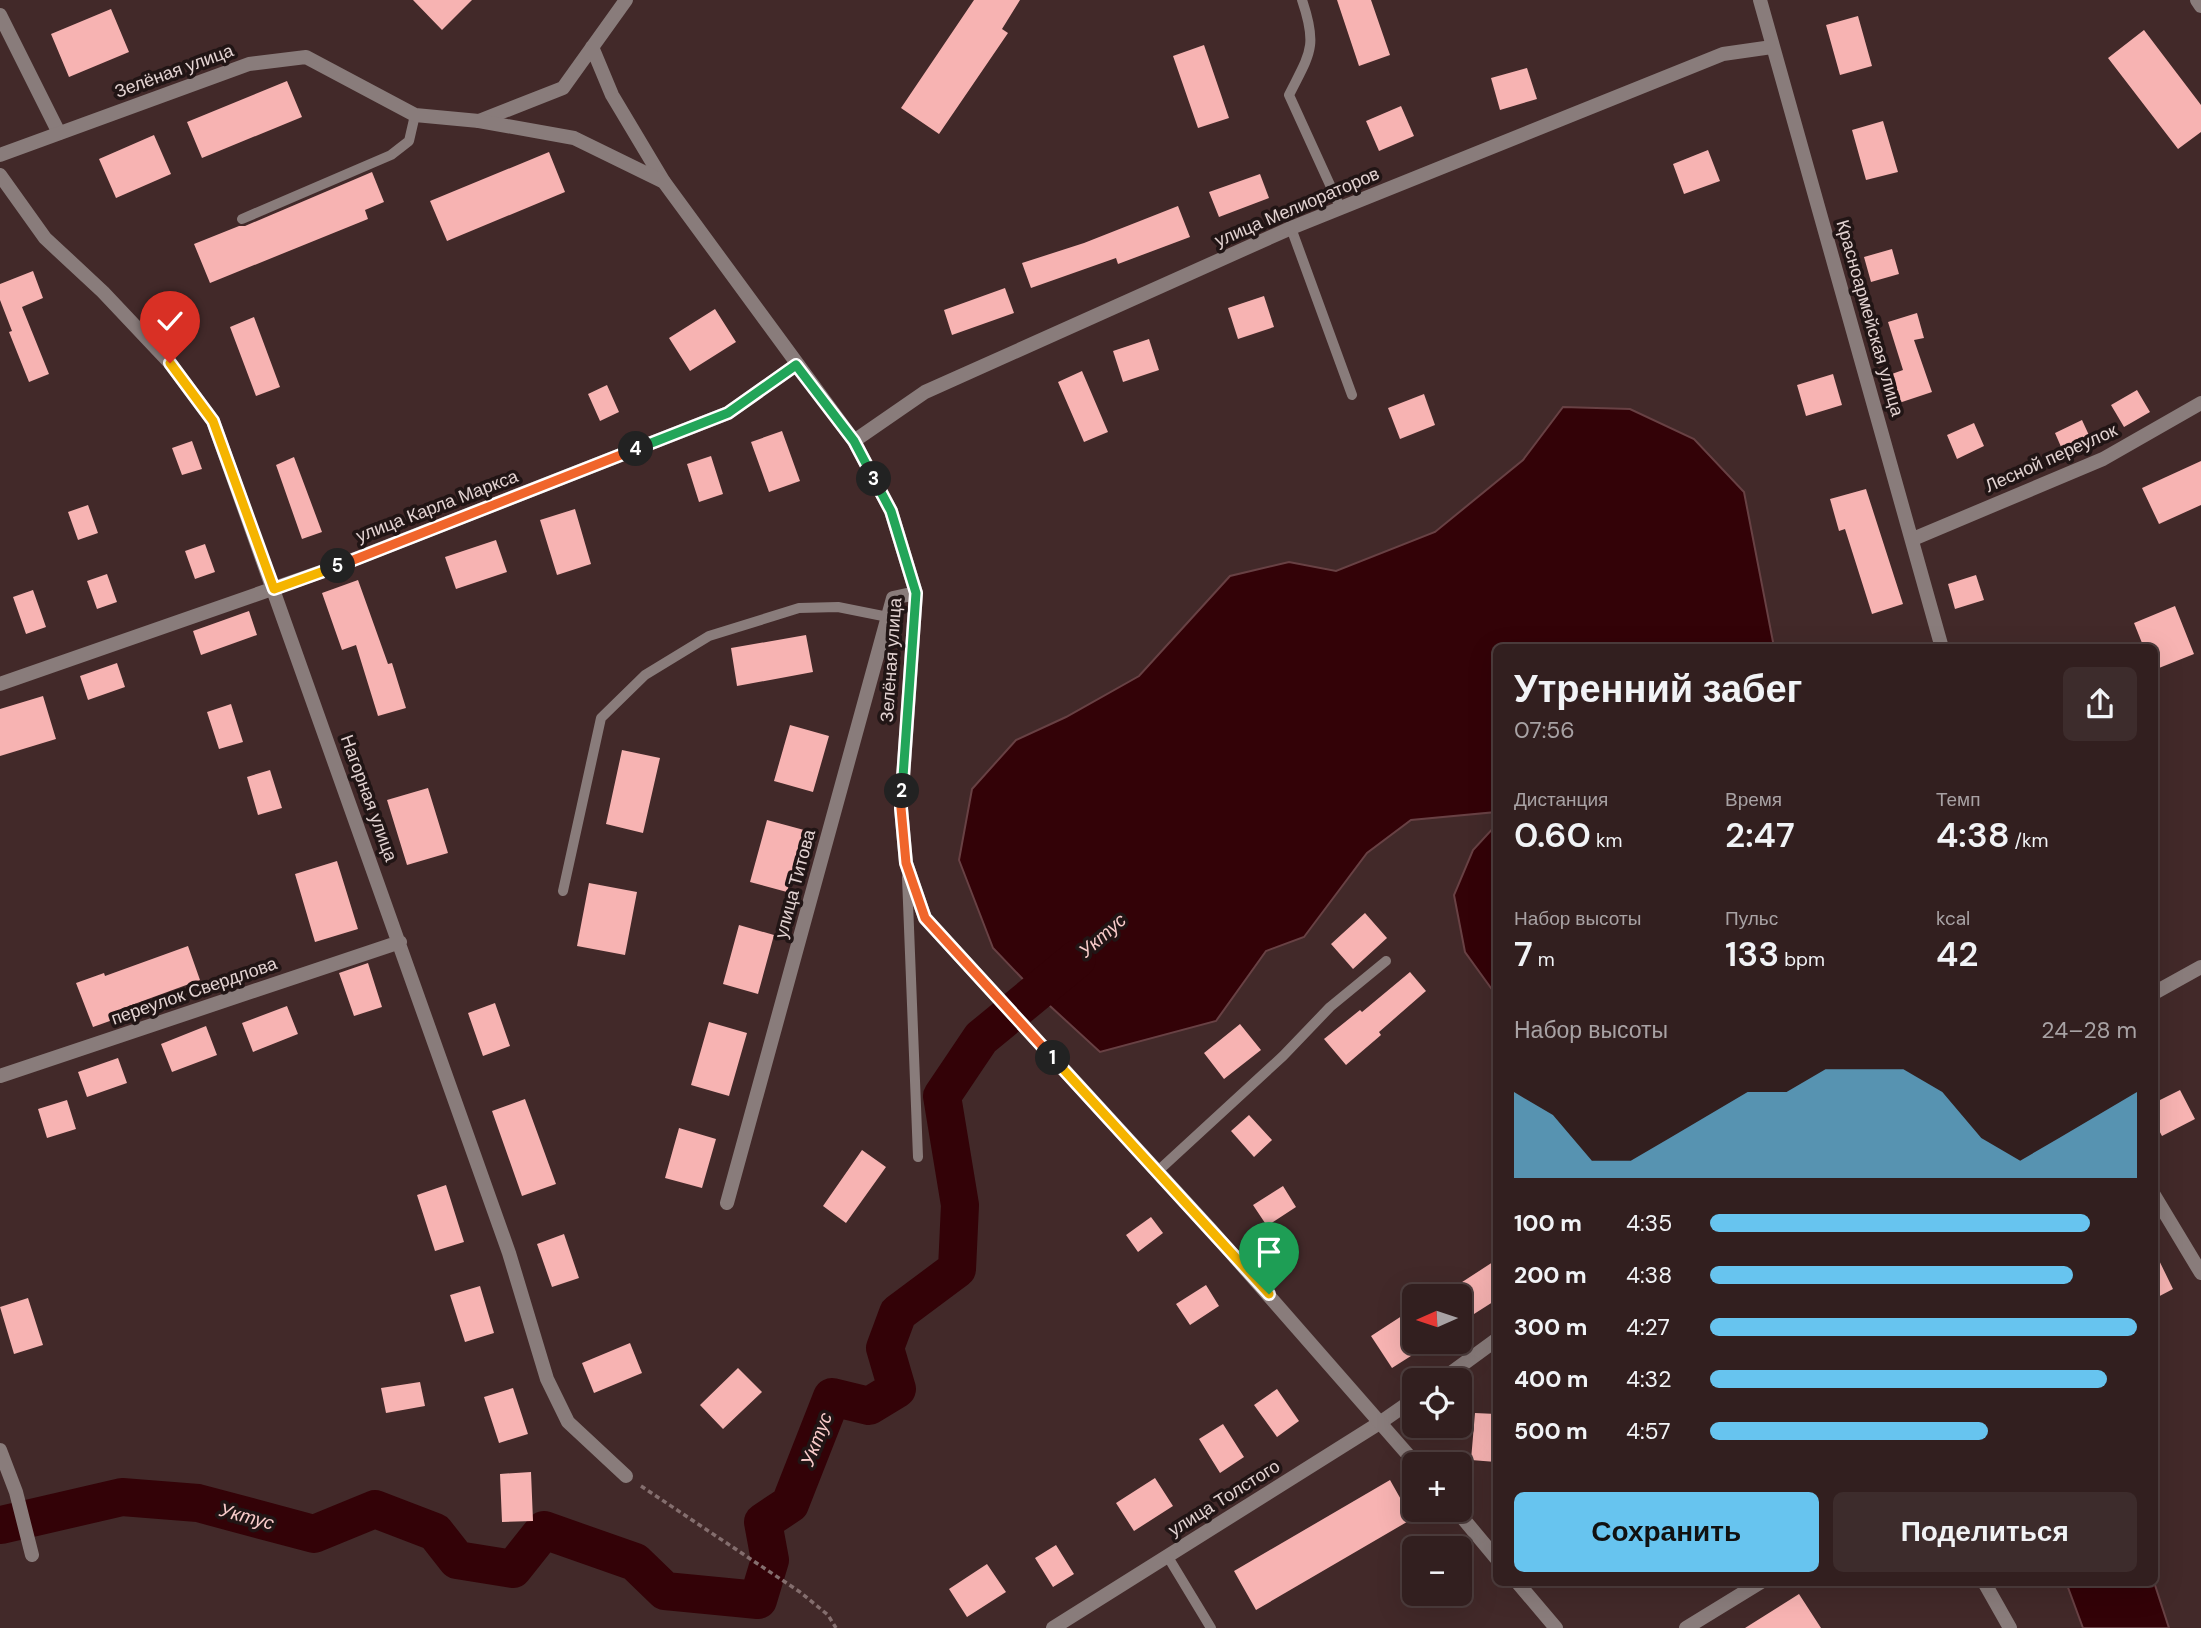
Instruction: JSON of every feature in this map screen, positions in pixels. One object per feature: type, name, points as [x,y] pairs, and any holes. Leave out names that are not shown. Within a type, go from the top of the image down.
[{"type":"street","points":[[479,121],[563,88],[626,0]]},
{"type":"street","name":"Красноармейская улица","points":[[1760,0],[1941,644]]},
{"type":"street","points":[[2197,0],[2201,6]]},
{"type":"street","points":[[0,15],[59,134]]},
{"type":"street","name":"Зелёная улица","points":[[592,47],[612,95],[664,182],[854,441],[891,511],[916,593],[901,808],[906,863],[925,918],[1158,1171]]},
{"type":"street","name":"улица Мелиораторов","points":[[854,441],[925,392],[1291,228],[1723,54],[1772,47]]},
{"type":"street","name":"Зелёная улица","points":[[0,155],[249,64],[306,57],[415,115],[479,121],[574,138],[664,182]]},
{"type":"street","name":"Нагорная улица","points":[[0,175],[46,238],[103,292],[170,363],[213,421],[509,1252],[547,1379],[568,1422],[626,1476]]},
{"type":"street","name":"улица Карла Маркса","points":[[0,684],[274,589],[728,413],[796,365]]},
{"type":"street","name":"Лесной переулок","points":[[1913,539],[2103,459],[2201,403]]},
{"type":"street","name":"улица Титова","points":[[727,1203],[893,598],[916,593]]},
{"type":"street","name":"переулок Свердлова","points":[[0,1076],[400,942]]},
{"type":"street","points":[[2158,991],[2201,967]]},
{"type":"street","points":[[1158,1171],[1407,1452]]},
{"type":"street","points":[[2158,1202],[2201,1273]]},
{"type":"street","points":[[1458,1368],[1493,1342]]},
{"type":"street","name":"улица Толстого","points":[[1053,1628],[1402,1407]]},
{"type":"street","points":[[0,1450],[16,1492],[32,1555]]},
{"type":"street","points":[[1466,1522],[1493,1554]]},
{"type":"street","points":[[1520,1586],[1556,1628]]},
{"type":"street","points":[[1686,1628],[1754,1586]]},
{"type":"street","points":[[1986,1586],[2010,1628]]},
{"type":"lane","points":[[1302,0],[1311,26],[1310,53],[1289,95],[1340,209]]},
{"type":"lane","points":[[242,219],[391,155],[409,141],[415,115]]},
{"type":"lane","points":[[1291,228],[1352,395]]},
{"type":"lane","points":[[563,891],[601,718],[645,675],[709,636],[799,608],[838,607],[888,617]]},
{"type":"lane","points":[[906,863],[918,1157]]},
{"type":"lane","points":[[1158,1171],[1283,1056],[1330,1007],[1386,961]]},
{"type":"lane","points":[[1168,1556],[1211,1628]]},
{"type":"path","points":[[626,1476],[800,1592],[828,1615],[836,1628]]},
{"type":"water","points":[[1563,407],[1630,409],[1694,439],[1744,492],[1773,644],[1493,644],[1493,812],[1411,820],[1367,853],[1304,937],[1266,951],[1216,1021],[1100,1052],[1037,994],[993,948],[959,860],[972,789],[1016,740],[1066,717],[1139,676],[1230,576],[1289,562],[1336,571],[1435,532],[1523,460]]},
{"type":"water","points":[[1493,828],[1493,991],[1465,952],[1454,895],[1473,850]]},
{"type":"water","points":[[2067,1586],[2155,1586],[2169,1628],[2083,1628]]},
{"type":"building","points":[[413,0],[472,0],[442,30]]},
{"type":"building","points":[[974,0],[1020,0],[1002,29],[1008,33],[939,134],[901,108]]},
{"type":"building","points":[[1337,0],[1371,0],[1390,55],[1359,66]]},
{"type":"building","points":[[111,9],[129,52],[69,77],[51,34]]},
{"type":"building","points":[[1858,16],[1872,66],[1840,75],[1826,25]]},
{"type":"building","points":[[2144,30],[2201,105],[2201,132],[2178,149],[2108,58]]},
{"type":"building","points":[[1204,45],[1229,118],[1198,128],[1173,56]]},
{"type":"building","points":[[1527,68],[1537,99],[1500,110],[1491,78]]},
{"type":"building","points":[[287,81],[302,117],[202,158],[187,122]]},
{"type":"building","points":[[1401,106],[1414,136],[1379,151],[1366,121]]},
{"type":"building","points":[[1883,121],[1898,172],[1866,180],[1852,130]]},
{"type":"building","points":[[154,135],[171,174],[116,198],[99,159]]},
{"type":"building","points":[[1708,150],[1720,181],[1684,194],[1673,164]]},
{"type":"building","points":[[549,152],[565,192],[447,241],[430,201]]},
{"type":"building","points":[[372,172],[384,202],[365,210],[368,219],[210,283],[194,244],[245,226]]},
{"type":"building","points":[[1260,174],[1269,198],[1219,217],[1209,192]]},
{"type":"building","points":[[1178,206],[1190,237],[1118,264],[1116,258],[1031,288],[1022,263],[1084,243]]},
{"type":"building","points":[[1892,249],[1899,274],[1871,282],[1864,257]]},
{"type":"building","points":[[33,271],[43,298],[22,307],[49,374],[29,382],[9,332],[12,331],[0,300],[0,284]]},
{"type":"building","points":[[1005,288],[1014,313],[952,335],[944,310]]},
{"type":"building","points":[[1264,296],[1274,327],[1238,339],[1228,308]]},
{"type":"building","points":[[715,309],[736,342],[690,371],[669,338]]},
{"type":"building","points":[[1917,313],[1924,338],[1914,340],[1932,392],[1899,403],[1889,375],[1903,370],[1888,322]]},
{"type":"building","points":[[254,317],[280,387],[256,396],[230,327]]},
{"type":"building","points":[[1149,339],[1159,370],[1123,382],[1113,351]]},
{"type":"building","points":[[1082,371],[1108,432],[1084,442],[1058,382]]},
{"type":"building","points":[[1833,374],[1842,405],[1806,416],[1797,385]]},
{"type":"building","points":[[607,385],[619,412],[600,421],[588,394]]},
{"type":"building","points":[[2137,390],[2150,412],[2124,427],[2111,405]]},
{"type":"building","points":[[1424,394],[1435,425],[1400,439],[1388,408]]},
{"type":"building","points":[[2082,420],[2093,444],[2065,456],[2055,433]]},
{"type":"building","points":[[1974,423],[1984,446],[1957,459],[1947,435]]},
{"type":"building","points":[[782,431],[800,481],[769,492],[751,442]]},
{"type":"building","points":[[192,441],[202,469],[182,475],[172,448]]},
{"type":"building","points":[[711,456],[723,494],[699,502],[687,464]]},
{"type":"building","points":[[294,457],[322,532],[302,539],[276,465]]},
{"type":"building","points":[[2201,461],[2201,505],[2159,524],[2142,488]]},
{"type":"building","points":[[1866,489],[1903,604],[1872,614],[1845,529],[1839,531],[1830,499]]},
{"type":"building","points":[[88,505],[98,533],[78,540],[68,512]]},
{"type":"building","points":[[575,509],[591,564],[557,575],[540,520]]},
{"type":"building","points":[[496,540],[507,572],[456,589],[445,557]]},
{"type":"building","points":[[205,544],[215,572],[195,579],[185,551]]},
{"type":"building","points":[[107,574],[117,602],[97,609],[87,581]]},
{"type":"building","points":[[1976,575],[1984,600],[1955,609],[1948,584]]},
{"type":"building","points":[[358,580],[388,664],[392,663],[406,708],[378,716],[356,645],[342,650],[322,593]]},
{"type":"building","points":[[33,590],[46,627],[26,634],[13,597]]},
{"type":"building","points":[[2175,606],[2194,654],[2158,668],[2158,644],[2142,644],[2134,623]]},
{"type":"building","points":[[249,611],[257,635],[201,655],[193,631]]},
{"type":"building","points":[[806,635],[813,672],[737,686],[731,648]]},
{"type":"building","points":[[117,663],[125,687],[88,700],[80,676]]},
{"type":"building","points":[[43,696],[56,739],[0,756],[0,709]]},
{"type":"building","points":[[231,704],[243,742],[219,749],[207,712]]},
{"type":"building","points":[[790,725],[829,736],[813,792],[774,781]]},
{"type":"building","points":[[622,750],[660,758],[643,833],[606,824]]},
{"type":"building","points":[[270,770],[282,808],[258,815],[247,777]]},
{"type":"building","points":[[428,788],[448,853],[407,865],[387,800]]},
{"type":"building","points":[[767,820],[804,830],[787,892],[750,882]]},
{"type":"building","points":[[337,861],[358,929],[315,942],[295,874]]},
{"type":"building","points":[[589,883],[637,892],[625,955],[577,946]]},
{"type":"building","points":[[1365,913],[1387,938],[1353,969],[1331,944]]},
{"type":"building","points":[[739,925],[774,935],[758,994],[723,984]]},
{"type":"building","points":[[188,946],[200,980],[118,1010],[121,1017],[93,1027],[76,983],[104,973],[105,976]]},
{"type":"building","points":[[368,963],[382,1007],[354,1016],[339,973]]},
{"type":"building","points":[[1410,972],[1426,991],[1346,1065],[1324,1039]]},
{"type":"building","points":[[495,1003],[510,1046],[483,1056],[468,1013]]},
{"type":"building","points":[[287,1006],[298,1034],[253,1052],[242,1023]]},
{"type":"building","points":[[709,1022],[747,1033],[729,1096],[691,1085]]},
{"type":"building","points":[[1240,1024],[1261,1050],[1224,1079],[1204,1053]]},
{"type":"building","points":[[206,1026],[217,1055],[172,1072],[161,1044]]},
{"type":"building","points":[[118,1058],[127,1083],[87,1097],[78,1072]]},
{"type":"building","points":[[2180,1090],[2195,1119],[2162,1136],[2158,1128],[2158,1101]]},
{"type":"building","points":[[525,1099],[556,1184],[522,1196],[492,1111]]},
{"type":"building","points":[[67,1100],[76,1129],[47,1138],[38,1109]]},
{"type":"building","points":[[1249,1115],[1272,1140],[1254,1157],[1231,1131]]},
{"type":"building","points":[[679,1128],[716,1139],[702,1188],[665,1178]]},
{"type":"building","points":[[862,1150],[886,1167],[846,1223],[823,1206]]},
{"type":"building","points":[[446,1185],[464,1242],[435,1251],[417,1195]]},
{"type":"building","points":[[1283,1186],[1296,1207],[1267,1226],[1253,1205]]},
{"type":"building","points":[[1151,1217],[1163,1233],[1138,1252],[1126,1235]]},
{"type":"building","points":[[564,1234],[579,1278],[552,1287],[537,1244]]},
{"type":"building","points":[[2158,1258],[2173,1289],[2158,1297]]},
{"type":"building","points":[[1493,1262],[1493,1302],[1474,1314],[1472,1284],[1459,1284]]},
{"type":"building","points":[[1206,1285],[1219,1306],[1190,1325],[1176,1304]]},
{"type":"building","points":[[480,1286],[494,1333],[465,1342],[450,1295]]},
{"type":"building","points":[[28,1298],[43,1345],[14,1354],[0,1307]]},
{"type":"building","points":[[1402,1316],[1402,1354],[1414,1354],[1392,1368],[1371,1336]]},
{"type":"building","points":[[630,1343],[642,1373],[594,1393],[582,1363]]},
{"type":"building","points":[[738,1368],[762,1392],[723,1429],[700,1405]]},
{"type":"building","points":[[420,1382],[425,1406],[386,1413],[381,1388]]},
{"type":"building","points":[[513,1388],[528,1434],[499,1443],[484,1397]]},
{"type":"building","points":[[1277,1389],[1299,1421],[1277,1437],[1254,1405]]},
{"type":"building","points":[[1475,1413],[1493,1414],[1493,1462],[1472,1460]]},
{"type":"building","points":[[1223,1424],[1244,1457],[1220,1473],[1199,1439]]},
{"type":"building","points":[[531,1472],[533,1521],[502,1522],[500,1474]]},
{"type":"building","points":[[1155,1478],[1173,1506],[1134,1531],[1116,1503]]},
{"type":"building","points":[[1390,1480],[1402,1501],[1402,1522],[1407,1522],[1256,1610],[1234,1571]]},
{"type":"building","points":[[1056,1545],[1074,1574],[1053,1587],[1035,1558]]},
{"type":"building","points":[[987,1564],[1006,1592],[967,1617],[949,1589]]},
{"type":"building","points":[[1799,1594],[1821,1628],[1745,1628]]},
{"type":"waterway","name":"Уктус","points":[[1,1525],[122,1497],[198,1503],[314,1534],[375,1509],[435,1532],[457,1560],[513,1569],[544,1530],[635,1562],[665,1591],[758,1600],[770,1560],[763,1522],[790,1504],[832,1397],[869,1406],[897,1389],[885,1348],[898,1313],[957,1269],[960,1205],[942,1096],[981,1038],[1077,959]]},
{"type":"route","points":[[170,363],[213,421],[274,589],[728,413],[796,365],[854,441],[891,511],[916,593],[901,808],[906,863],[925,918],[1269,1294]]}]
